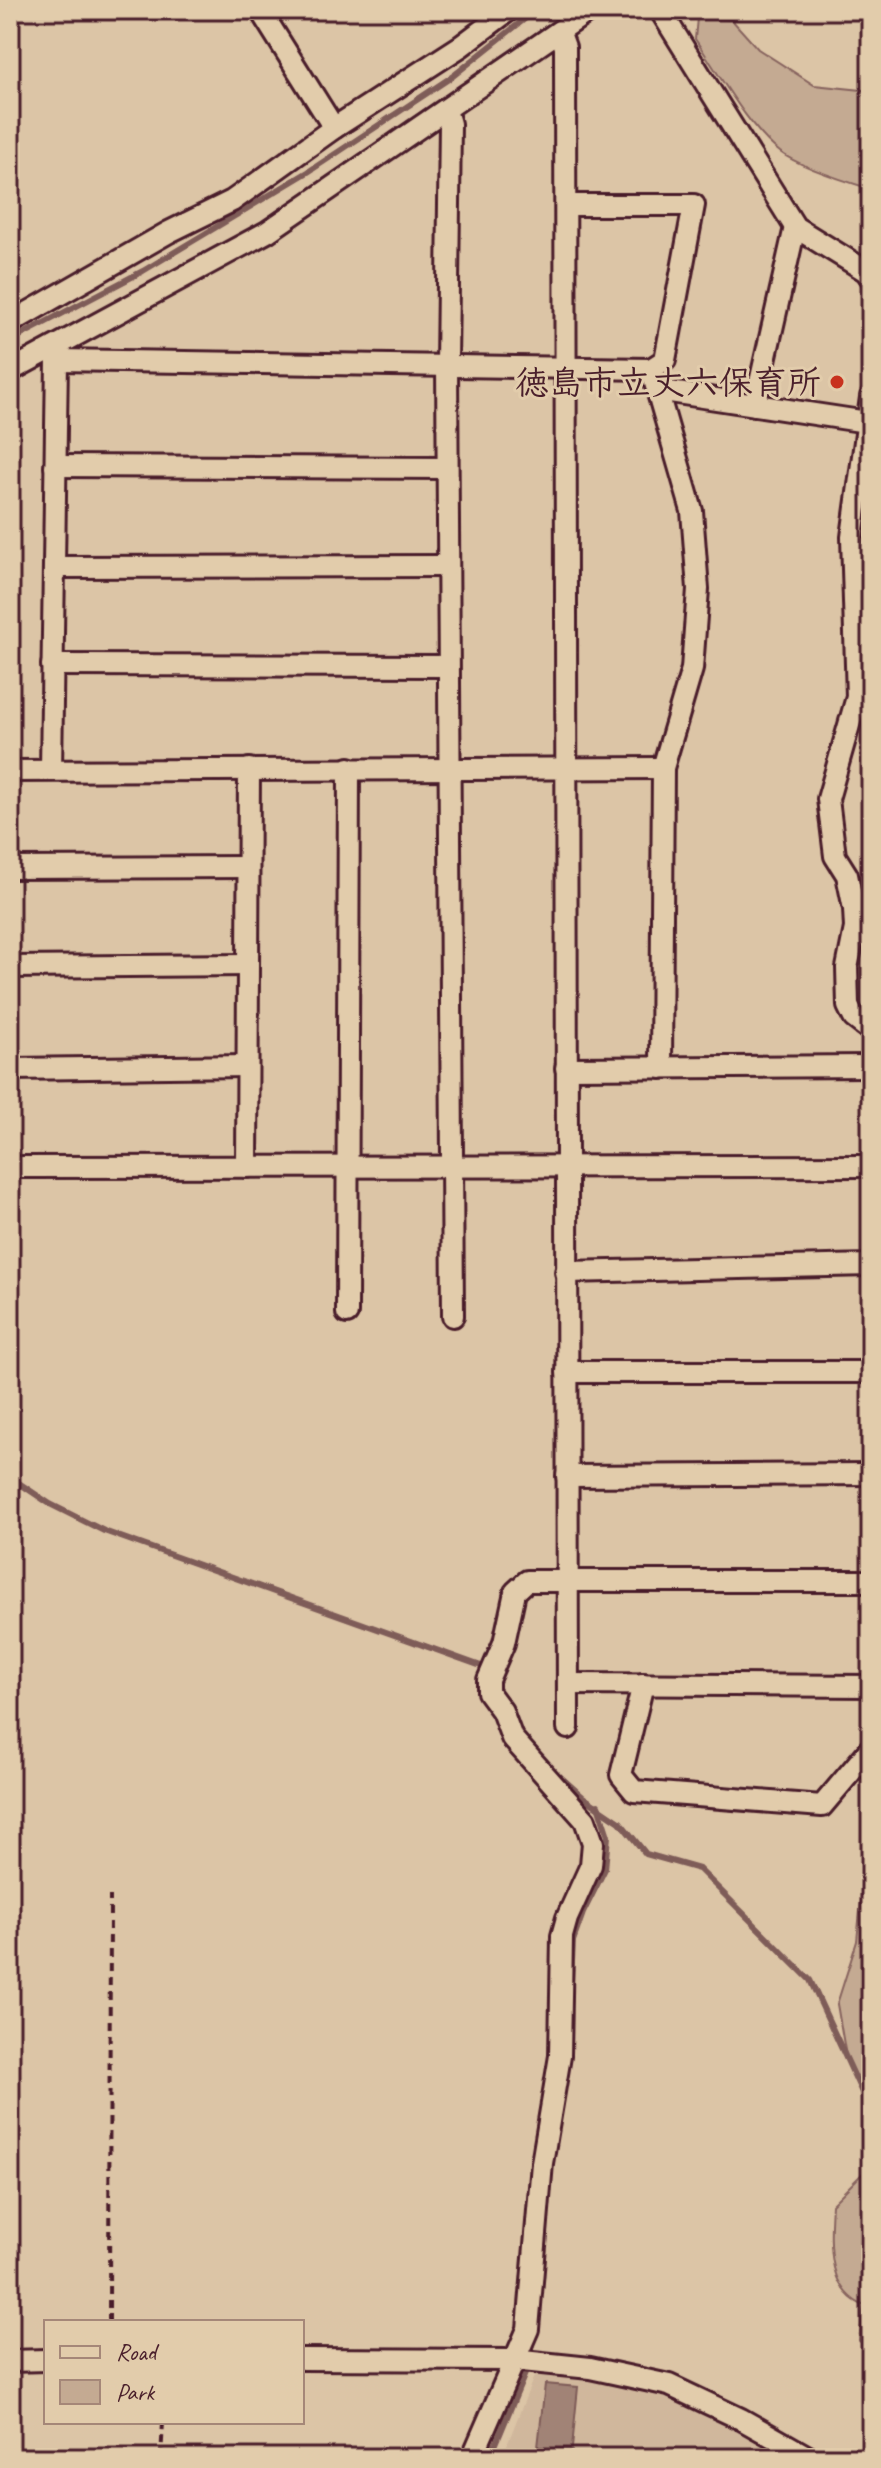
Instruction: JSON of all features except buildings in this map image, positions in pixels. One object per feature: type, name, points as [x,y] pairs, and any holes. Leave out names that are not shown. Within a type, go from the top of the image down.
[{"type":"street","points":[[260,10],[334,128]]},
{"type":"street","points":[[10,323],[169,232],[232,201],[509,10]]},
{"type":"street","points":[[10,371],[55,354],[267,232],[590,10]]},
{"type":"street","points":[[660,10],[795,227],[866,271],[871,278]]},
{"type":"street","points":[[560,33],[565,47],[566,205],[568,1728]]},
{"type":"street","points":[[446,110],[450,124],[447,566],[453,1316]]},
{"type":"street","points":[[55,354],[651,369],[665,360],[694,205],[566,205]]},
{"type":"street","points":[[755,405],[795,227]]},
{"type":"street","points":[[51,770],[55,354]]},
{"type":"street","points":[[651,369],[692,511],[698,589],[692,669],[663,768],[661,1068]]},
{"type":"street","points":[[657,390],[867,422]]},
{"type":"street","points":[[871,397],[852,537],[857,697],[828,799],[835,856],[847,875],[854,909],[855,928],[847,968],[848,1006],[854,1018],[871,1031]]},
{"type":"street","points":[[55,466],[447,468]]},
{"type":"street","points":[[54,567],[447,566]]},
{"type":"street","points":[[52,665],[448,666]]},
{"type":"street","points":[[347,1313],[349,768]]},
{"type":"street","points":[[10,771],[663,768]]},
{"type":"street","points":[[247,1167],[249,769]]},
{"type":"street","points":[[10,868],[248,867]]},
{"type":"street","points":[[10,967],[248,965]]},
{"type":"street","points":[[10,1069],[247,1066]]},
{"type":"street","points":[[566,1068],[871,1066]]},
{"type":"street","points":[[10,1167],[871,1166]]},
{"type":"street","points":[[566,1272],[871,1265]]},
{"type":"street","points":[[567,1372],[871,1372]]},
{"type":"street","points":[[567,1476],[871,1474]]},
{"type":"street","points":[[472,2458],[525,2361],[542,2163],[560,2056],[562,1936],[591,1865],[593,1843],[585,1820],[512,1738],[502,1711],[488,1692],[490,1674],[504,1643],[515,1592],[527,1581],[871,1581]]},
{"type":"street","points":[[568,1684],[871,1686]]},
{"type":"street","points":[[643,1684],[621,1775],[634,1791],[822,1806],[871,1748]]},
{"type":"street","points":[[304,2359],[525,2361],[590,2368],[669,2385],[741,2419],[810,2458]]},
{"type":"street","points":[[10,2361],[44,2360]]},
{"type":"path","points":[[109,2320],[110,1896]]},
{"type":"path","points":[[161,2458],[163,2424]]},
{"type":"shaded area","points":[[536,2371],[602,2376],[667,2394],[713,2413],[790,2458],[502,2458]]},
{"type":"shaded area","points":[[545,2384],[578,2387],[571,2458],[537,2456]]},
{"type":"green space","points":[[697,18],[732,20],[758,49],[814,85],[871,91],[871,189],[799,163],[768,142],[745,114],[695,39]]},
{"type":"green space","points":[[871,1885],[871,2101],[847,2062],[837,2004],[857,1941],[862,1891]]},
{"type":"green space","points":[[871,2165],[871,2308],[856,2302],[838,2280],[831,2250],[831,2234],[832,2204]]},
{"type":"waterway","points":[[10,341],[143,271],[308,172],[453,76],[536,10]]},
{"type":"waterway","points":[[10,1477],[50,1504],[104,1531],[481,1666],[486,1671]]},
{"type":"waterway","points":[[554,1771],[583,1797],[620,1822],[646,1854],[699,1869],[810,1980],[871,2112]]},
{"type":"waterway","points":[[571,1981],[573,1941],[605,1869],[608,1836],[598,1805]]},
{"type":"waterway","points":[[861,2340],[871,2269]]},
{"type":"waterway","points":[[490,2458],[526,2371],[534,2334]]},
{"type":"place","name":"徳島市立丈六保育所","points":[[837,382]]}]
